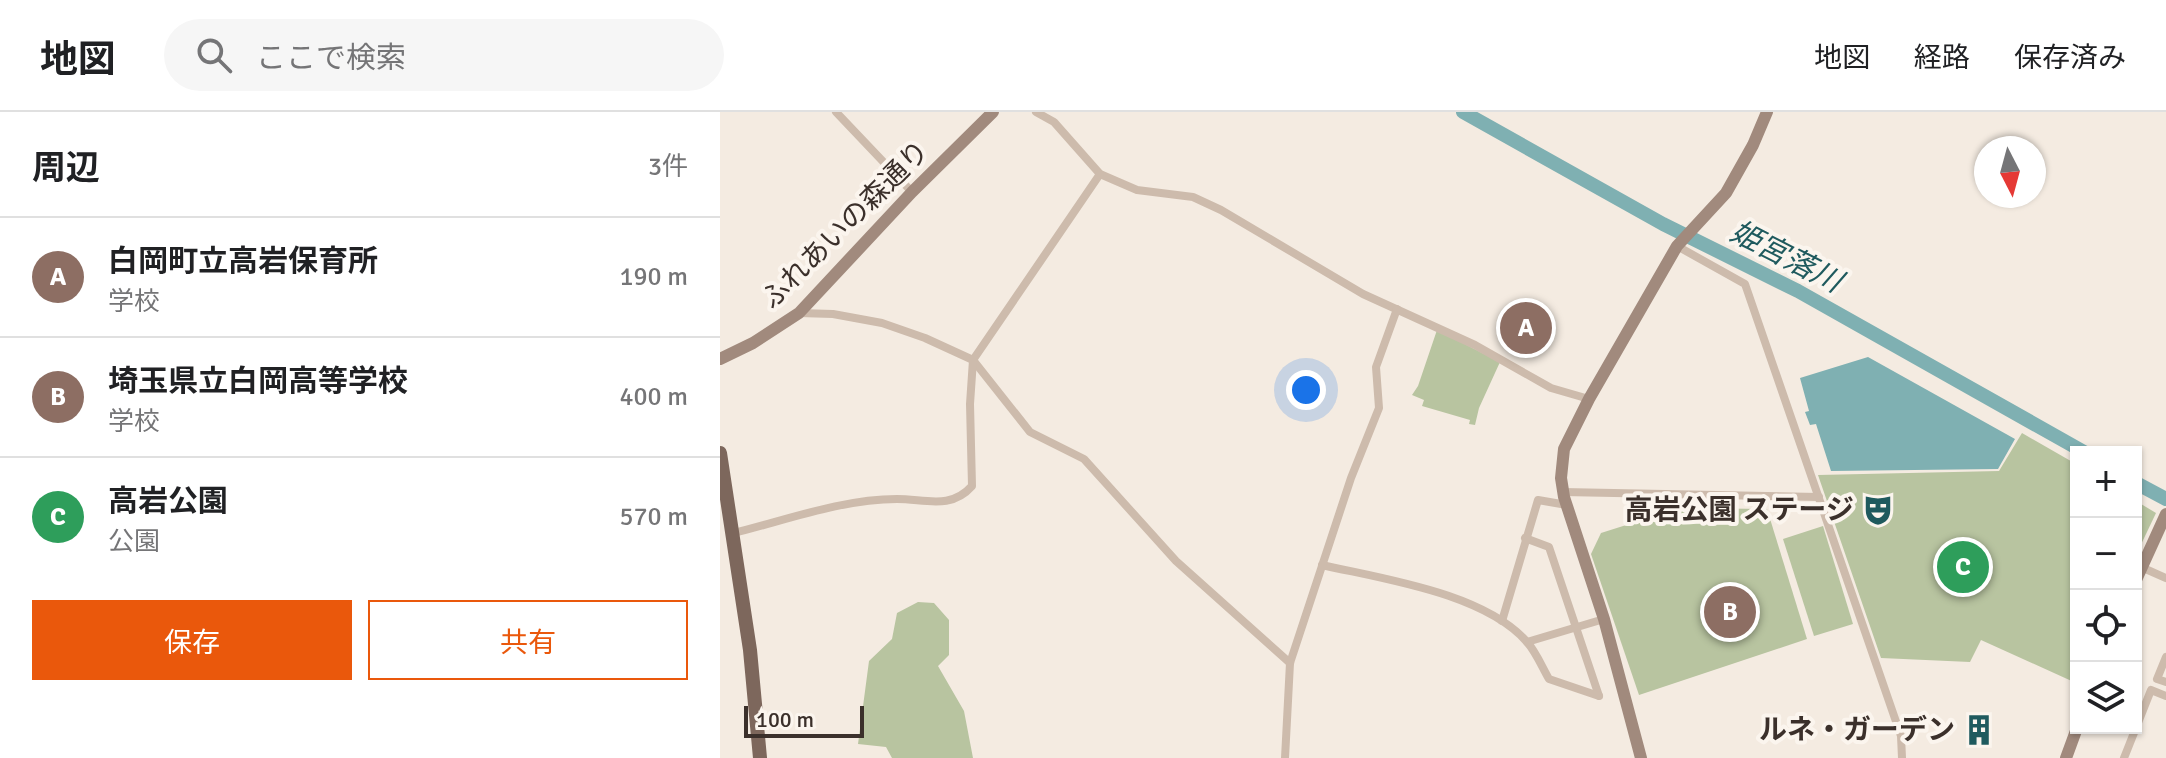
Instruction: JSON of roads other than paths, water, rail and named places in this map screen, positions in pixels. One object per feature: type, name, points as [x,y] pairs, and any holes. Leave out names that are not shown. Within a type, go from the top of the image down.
[{"type":"main road","points":[[720,453],[750,650],[760,758]]},
{"type":"street","points":[[836,112],[912,192]]},
{"type":"street","name":"ふれあいの森通り","points":[[720,359],[753,343],[799,313],[912,192],[993,112]]},
{"type":"street","points":[[1036,112],[1054,122],[1100,174],[1137,190],[1193,197],[1221,210],[1351,286],[1475,345],[1551,388],[1589,399]]},
{"type":"street","points":[[1641,758],[1604,619],[1565,498],[1561,478],[1564,449],[1589,399],[1677,246],[1726,193],[1753,145],[1767,112]]},
{"type":"street","points":[[734,533],[858,502],[897,499],[944,503],[964,495],[972,486],[970,404],[973,360],[1100,174]]},
{"type":"street","points":[[1677,246],[1745,284],[1901,736],[1902,758]]},
{"type":"street","points":[[1285,758],[1290,663],[1351,478],[1379,408],[1376,367],[1397,309]]},
{"type":"street","points":[[799,313],[833,314],[882,323],[973,360],[1030,432],[1084,459],[1176,561],[1290,663]]},
{"type":"street","points":[[1502,621],[1538,500],[1819,497]]},
{"type":"street","points":[[2142,567],[2166,514]]},
{"type":"street","points":[[1322,565],[1452,595],[1502,621],[1527,642],[1549,679],[1599,696],[1549,547],[1525,538]]},
{"type":"street","points":[[2142,574],[2166,578]]},
{"type":"street","points":[[1527,642],[1604,619]]},
{"type":"street","points":[[2166,657],[2157,679],[2166,682]]},
{"type":"street","points":[[2124,758],[2151,690],[2166,696]]},
{"type":"street","points":[[2066,758],[2075,734]]},
{"type":"water","points":[[1868,357],[2015,439],[1998,469],[1831,471],[1816,424],[1810,425],[1805,412],[1809,411],[1800,378]]},
{"type":"waterway","name":"姫宮落川","points":[[1463,112],[1663,224],[1798,291],[2073,446]]},
{"type":"waterway","name":"姫宮落川","points":[[2142,486],[2166,499]]},
{"type":"place","name":"白岡町立高岩保育所","points":[[1526,328]]},
{"type":"place","name":"高岩公園 ステージ","points":[[1878,510]]},
{"type":"place","name":"高岩公園","points":[[1963,567]]},
{"type":"place","name":"埼玉県立白岡高等学校","points":[[1730,612]]},
{"type":"place","name":"ルネ・ガーデン","points":[[1979,730]]}]
